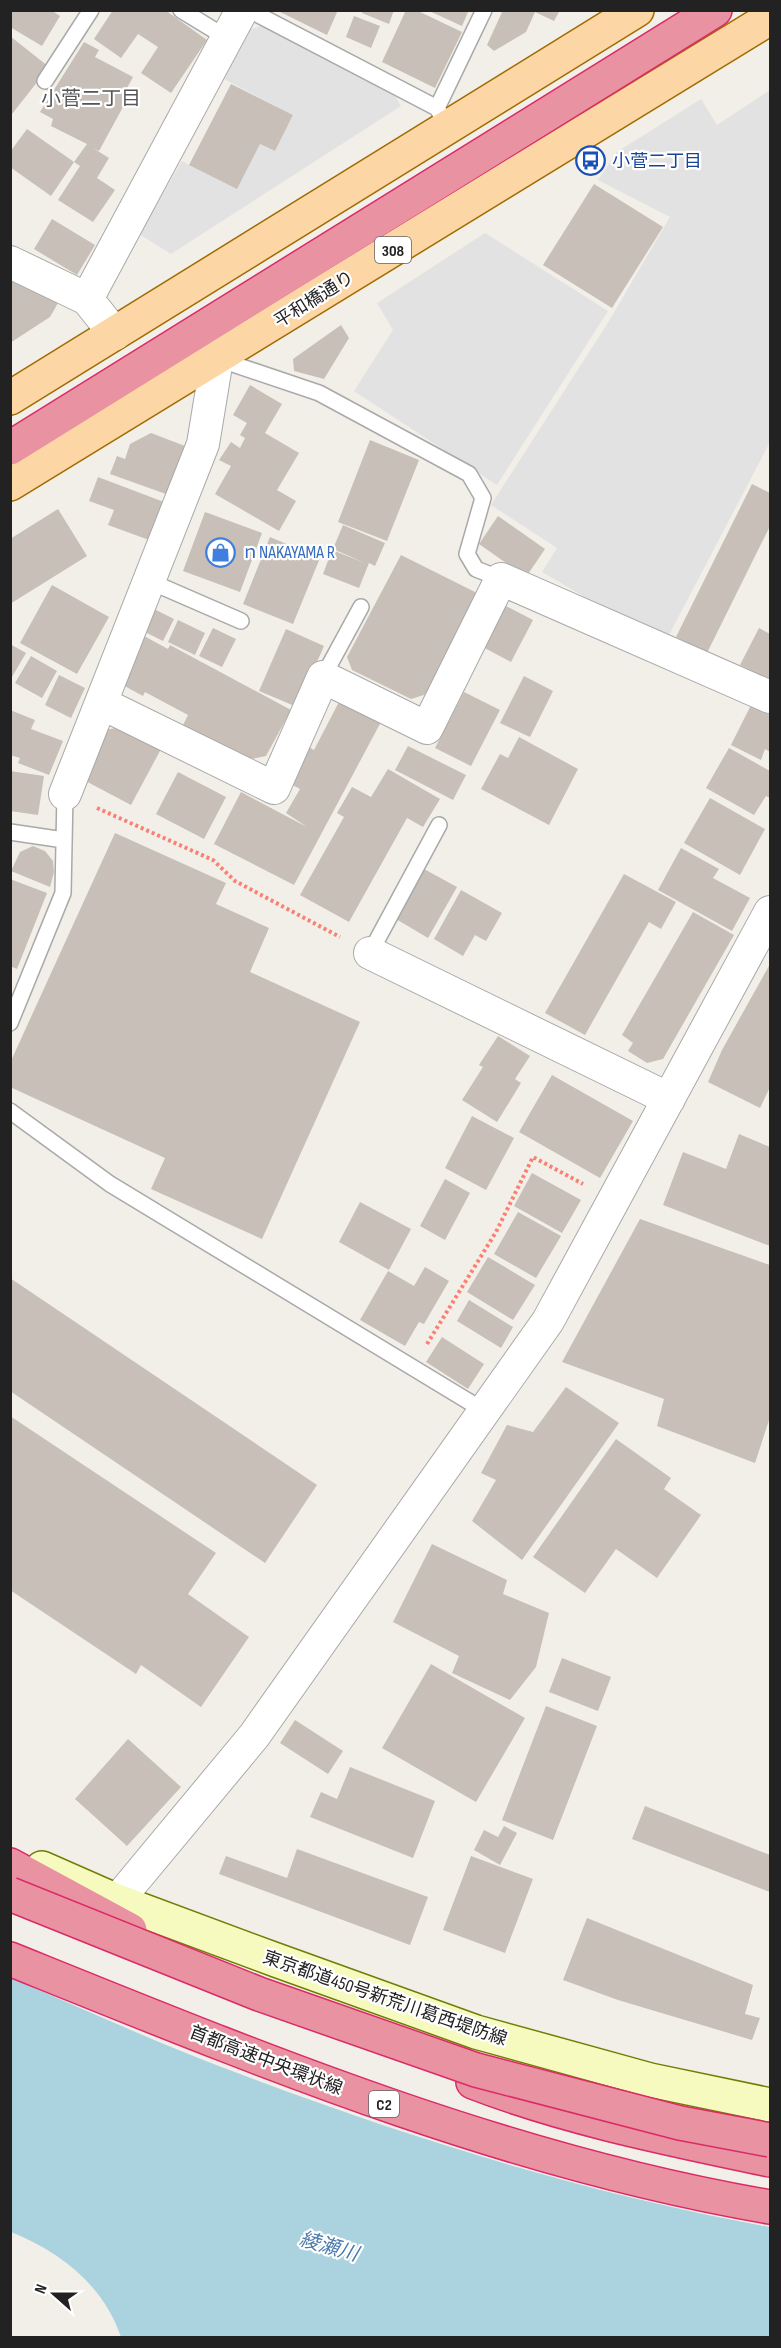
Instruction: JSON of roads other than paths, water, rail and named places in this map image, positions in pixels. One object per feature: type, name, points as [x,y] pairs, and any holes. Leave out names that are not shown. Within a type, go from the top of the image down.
[{"type":"highway","points":[[10,448],[716,10]]},
{"type":"highway","points":[[10,1865],[146,1939],[361,2040],[503,2094],[649,2135],[771,2160]]},
{"type":"highway","points":[[10,1886],[78,1923]]},
{"type":"highway","points":[[10,1894],[259,1994],[476,2070],[680,2123],[771,2140]]},
{"type":"highway","name":"首都高速中央環状線","points":[[10,1959],[240,2051],[408,2112],[531,2152],[621,2176],[771,2207]]},
{"type":"main road","points":[[10,398],[115,334],[442,118],[637,10]]},
{"type":"main road","name":"平和橋通り","points":[[10,484],[771,18]]},
{"type":"main road","name":"東京都道450号新荒川葛西堤防線","points":[[10,1855],[117,1901],[476,2032],[650,2080],[771,2105]]},
{"type":"street","points":[[87,298],[242,10]]},
{"type":"street","points":[[10,262],[87,298],[115,334]]},
{"type":"street","points":[[65,794],[203,444],[216,359]]},
{"type":"street","points":[[101,703],[274,788],[323,677],[427,728],[501,579],[771,697]]},
{"type":"street","points":[[117,1901],[254,1736],[486,1412],[548,1321],[771,912]]},
{"type":"street","points":[[370,953],[669,1099]]},
{"type":"lane","points":[[45,81],[90,10]]},
{"type":"lane","points":[[181,10],[227,38]]},
{"type":"lane","points":[[249,10],[442,118],[484,10]]},
{"type":"lane","points":[[216,359],[319,393],[469,474],[483,498],[467,554],[477,569],[501,579]]},
{"type":"lane","points":[[149,581],[242,621]]},
{"type":"lane","points":[[323,677],[361,607]]},
{"type":"lane","points":[[10,1023],[63,893],[65,794]]},
{"type":"lane","points":[[370,953],[439,825]]},
{"type":"lane","points":[[10,832],[64,840]]},
{"type":"lane","points":[[10,1112],[110,1184],[486,1412]]},
{"type":"water","name":"綾瀬川","points":[[11,1978],[204,2060],[430,2141],[565,2181],[701,2214],[770,2227],[770,2337],[121,2337],[103,2301],[78,2272],[47,2250],[11,2232]]},
{"type":"place","name":"小菅二丁目","points":[[591,161]]},
{"type":"place","name":"ｎNAKAYAMA R","points":[[220,552]]},
{"type":"district","name":"小菅二丁目","points":[[91,98]]}]
